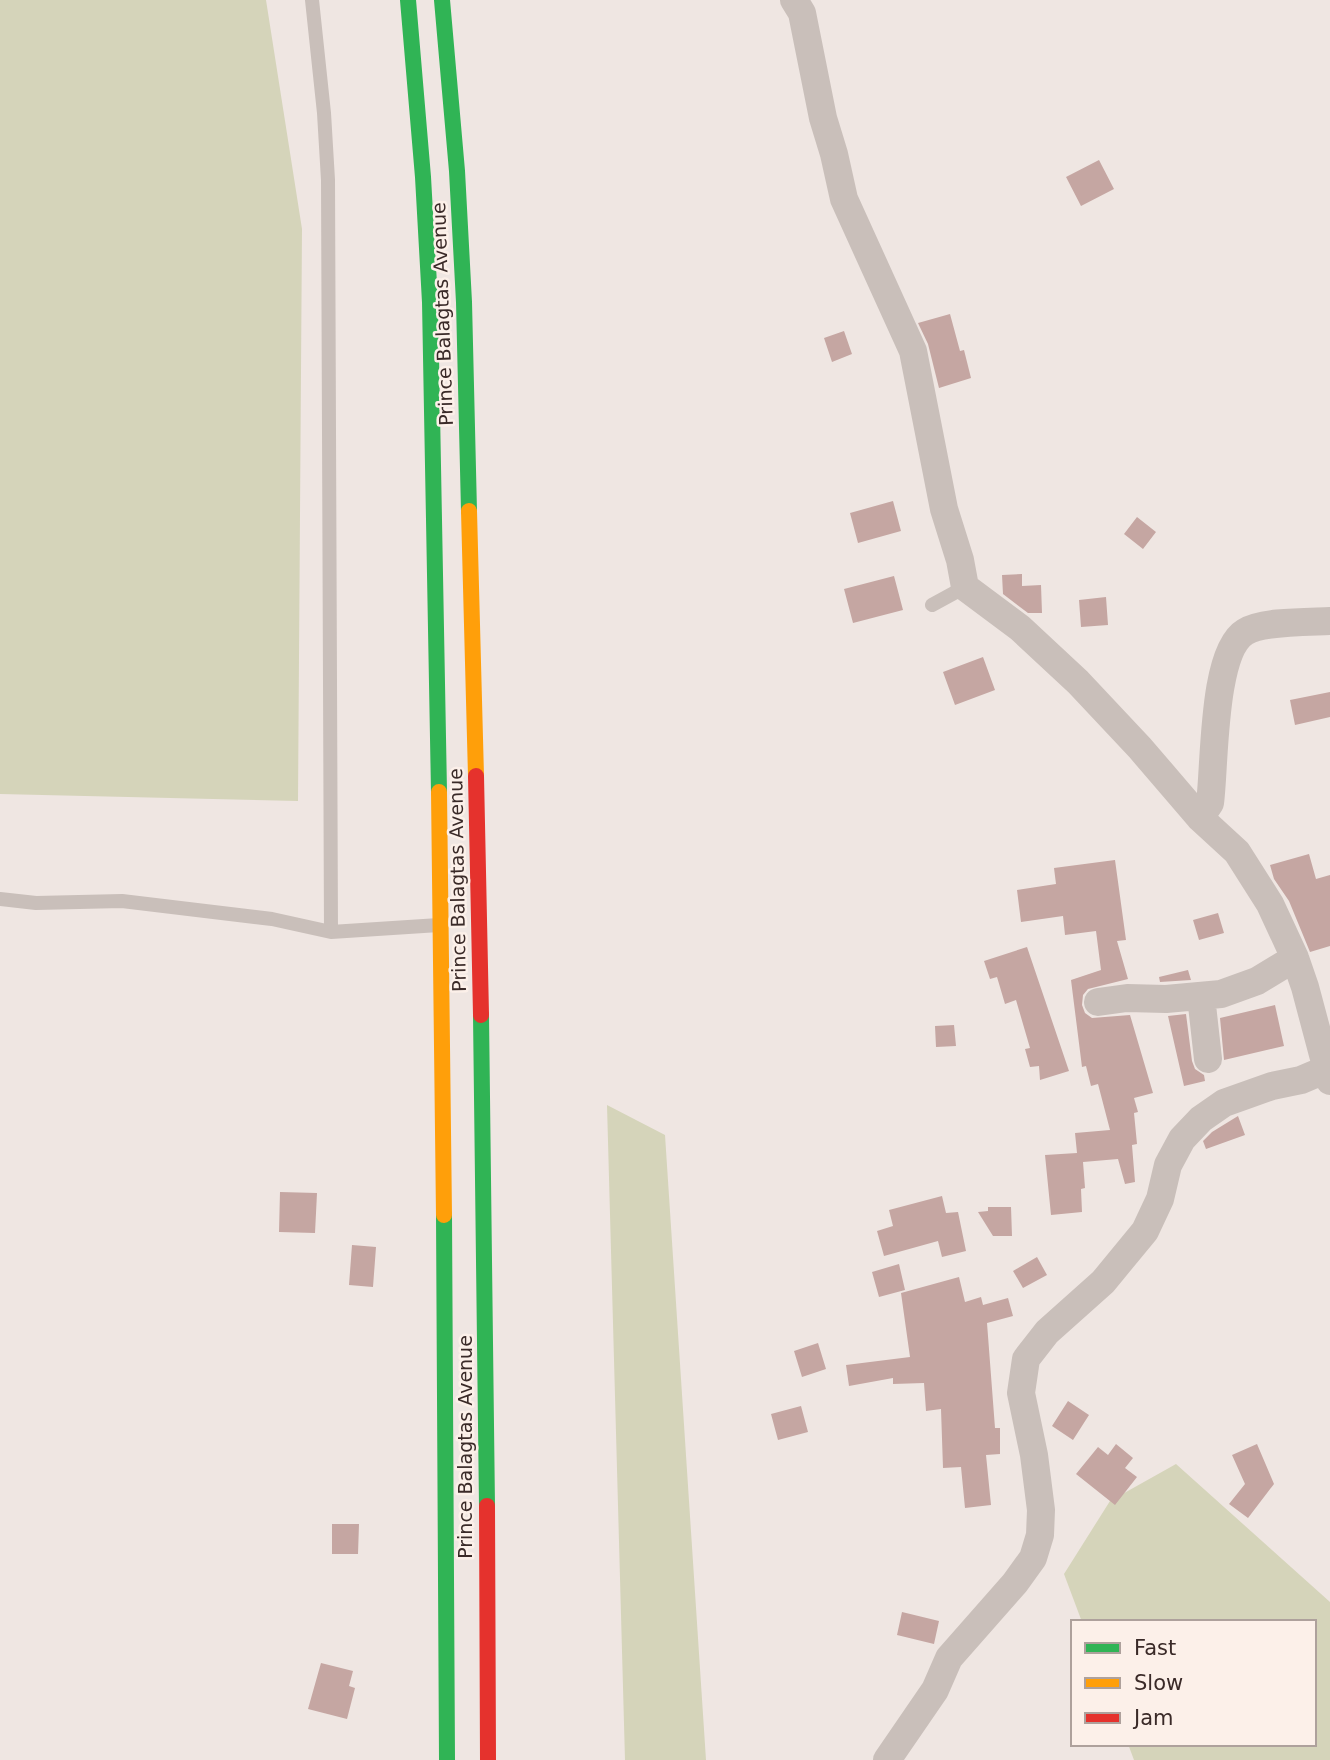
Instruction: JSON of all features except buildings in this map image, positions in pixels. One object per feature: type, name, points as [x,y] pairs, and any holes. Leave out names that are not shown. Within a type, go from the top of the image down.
[{"type":"main road","name":"Prince Balagtas Avenue","points":[[408,0],[480,926],[488,1760]]},
{"type":"main road","name":"Prince Balagtas Avenue","points":[[442,0],[458,184],[464,302],[441,925],[447,1760]]},
{"type":"street","points":[[794,0],[802,13],[823,118],[844,199],[913,351],[944,509],[960,560],[965,587],[1020,628],[1078,682],[1200,818],[1237,852],[1258,883],[1295,958],[1306,987],[1329,1075],[1272,1086],[1224,1103],[1201,1119],[1182,1139],[1168,1165],[1160,1199],[1145,1231],[1102,1282],[1047,1332],[1026,1359],[1021,1393],[1034,1455],[1041,1510],[1040,1535],[1033,1558],[1015,1583],[949,1658],[935,1690],[887,1760]]},
{"type":"street","points":[[1200,818],[1210,803],[1219,691],[1232,648],[1244,632],[1266,626],[1330,621]]},
{"type":"street","points":[[1098,1002],[1127,998],[1221,994],[1257,981],[1295,958]]},
{"type":"street","points":[[1201,996],[1208,1059]]},
{"type":"lane","points":[[312,0],[328,180],[331,932]]},
{"type":"lane","points":[[932,605],[965,587]]},
{"type":"lane","points":[[0,899],[36,903],[122,901],[272,919],[331,932],[441,925]]},
{"type":"green space","points":[[0,0],[266,0],[302,229],[298,801],[0,794]]},
{"type":"green space","points":[[607,1105],[665,1135],[706,1760],[625,1760]]},
{"type":"green space","points":[[1176,1464],[1330,1602],[1330,1760],[1134,1760],[1129,1746],[1316,1746],[1316,1620],[1081,1620],[1064,1574],[1110,1501]]},
{"type":"traffic: fast","points":[[408,0],[423,177],[430,302],[439,792]]},
{"type":"traffic: fast","points":[[442,0],[457,171],[464,302],[469,511]]},
{"type":"traffic: fast","points":[[481,1015],[487,1506]]},
{"type":"traffic: fast","points":[[444,1215],[447,1760]]},
{"type":"traffic: slow","points":[[469,511],[476,776]]},
{"type":"traffic: slow","points":[[439,792],[444,1215]]},
{"type":"traffic: jam","points":[[476,776],[481,1015]]},
{"type":"traffic: jam","points":[[487,1506],[488,1760]]}]
